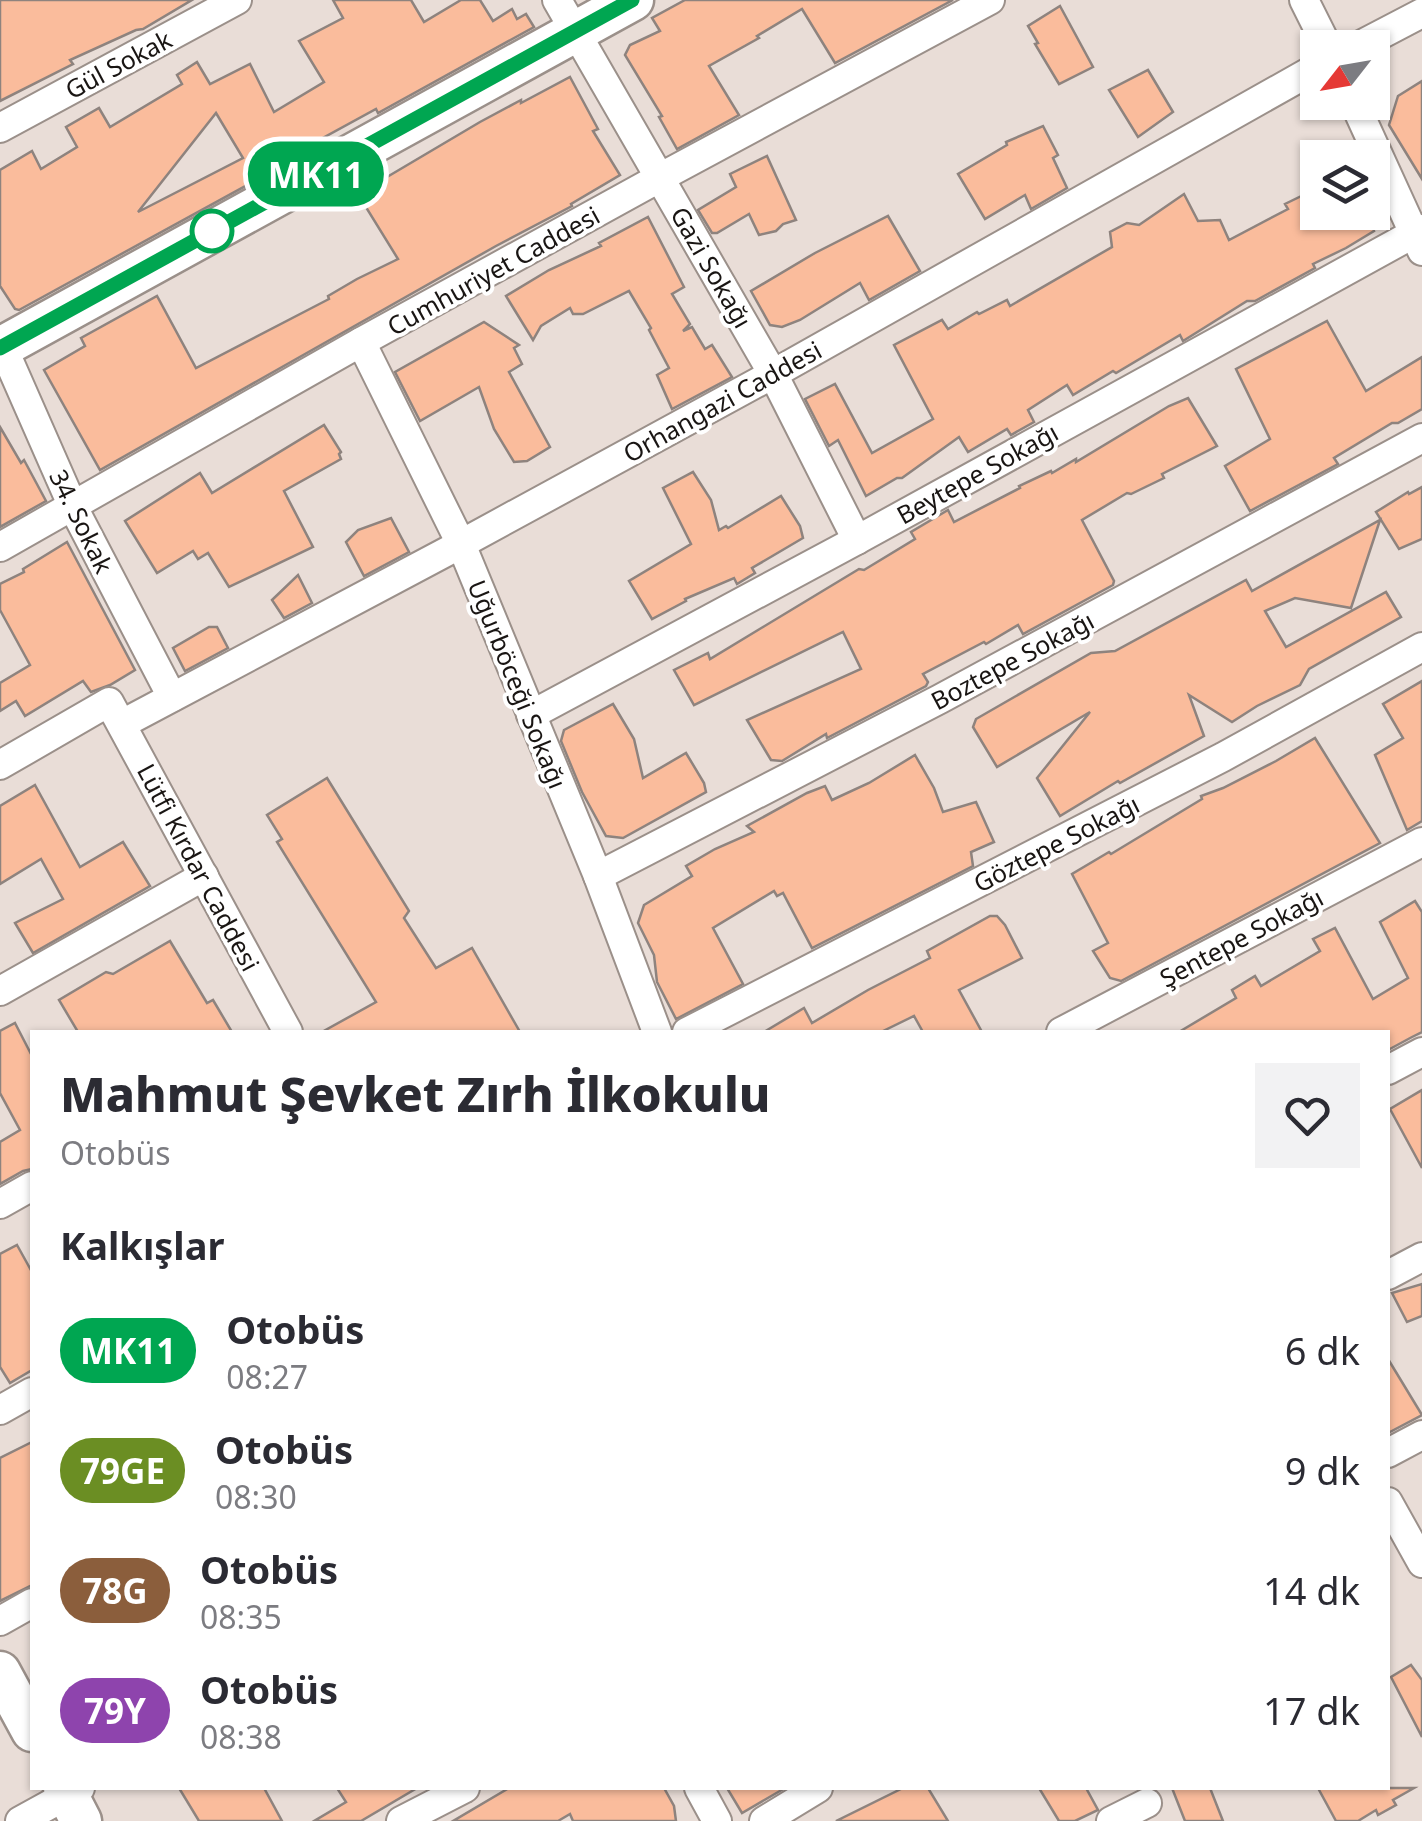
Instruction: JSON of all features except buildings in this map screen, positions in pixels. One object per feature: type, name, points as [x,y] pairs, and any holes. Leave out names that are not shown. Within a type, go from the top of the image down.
[{"type":"main road","points":[[1,345],[565,16],[632,0]]},
{"type":"main road","points":[[0,1672],[30,1727]]},
{"type":"street","name":"Gül Sokak","points":[[0,128],[237,0]]},
{"type":"street","name":"Cumhuriyet Caddesi","points":[[0,546],[661,177],[990,0]]},
{"type":"street","points":[[1304,0],[1319,30]]},
{"type":"street","points":[[1388,30],[1422,12]]},
{"type":"street","name":"Gazi Sokağı","points":[[565,16],[773,374],[856,540]]},
{"type":"street","name":"Orhangazi Caddesi","points":[[0,765],[116,713],[172,697],[773,374],[1300,78]]},
{"type":"street","points":[[1363,120],[1419,238]]},
{"type":"street","name":"Beytepe Sokağı","points":[[531,715],[1419,238]]},
{"type":"street","name":"Uğurböceği Sokağı","points":[[362,342],[461,544],[598,876],[656,1030]]},
{"type":"street","name":"34. Sokak","points":[[1,345],[73,507],[172,697]]},
{"type":"street","name":"Boztepe Sokağı","points":[[598,876],[940,699],[1422,438]]},
{"type":"street","name":"Göztepe Sokağı","points":[[691,1030],[1223,757],[1422,647]]},
{"type":"street","name":"Lütfi Kırdar Caddesi","points":[[116,713],[287,1030]]},
{"type":"street","name":"Şentepe Sokağı","points":[[1070,1030],[1110,1021],[1422,842]]},
{"type":"street","points":[[0,991],[204,876]]},
{"type":"street","points":[[1390,1069],[1422,1052]]},
{"type":"street","points":[[0,1204],[30,1187]]},
{"type":"street","points":[[1390,1274],[1422,1257]]},
{"type":"street","points":[[0,1410],[30,1393]]},
{"type":"street","points":[[1390,1451],[1422,1435]]},
{"type":"street","points":[[1390,1506],[1422,1562]]},
{"type":"street","points":[[0,1621],[30,1604]]},
{"type":"street","points":[[400,1821],[462,1790]]},
{"type":"street","points":[[700,1790],[717,1821]]},
{"type":"street","points":[[764,1821],[815,1790]]},
{"type":"street","points":[[20,1821],[74,1798]]},
{"type":"street","points":[[1110,1821],[1146,1804]]},
{"type":"bus line","name":"MK11","points":[[0,348],[632,0]]}]
